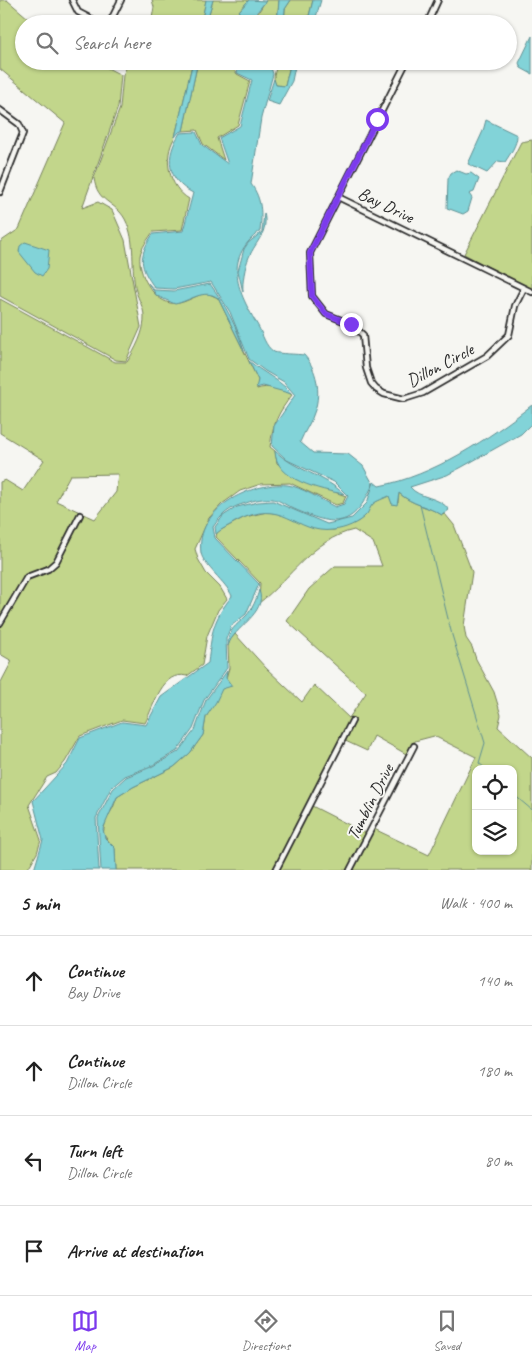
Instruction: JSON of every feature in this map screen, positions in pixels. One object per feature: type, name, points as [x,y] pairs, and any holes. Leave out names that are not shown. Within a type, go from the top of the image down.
[{"type":"street","points":[[72,0],[78,12],[84,15]]},
{"type":"street","points":[[114,15],[121,0]]},
{"type":"street","points":[[431,15],[438,0]]},
{"type":"street","name":"Bay Drive","points":[[403,70],[338,197],[532,292]]},
{"type":"street","points":[[0,110],[19,124],[23,133],[0,192]]},
{"type":"street","name":"Dillon Circle","points":[[338,197],[310,253],[312,296],[326,314],[351,324],[363,335],[366,368],[371,383],[376,390],[404,399],[422,393],[486,356],[509,335],[515,306],[524,288]]},
{"type":"street","points":[[0,623],[27,577],[48,569],[56,562],[80,515]]},
{"type":"street","points":[[276,870],[352,721]]},
{"type":"street","name":"Tumblin Drive","points":[[350,870],[414,746]]},
{"type":"green space","points":[[0,0],[7,0],[24,15],[15,15],[15,70],[111,70],[121,75],[118,107],[82,208],[98,202],[112,210],[125,240],[141,327],[126,361],[116,360],[0,296],[0,242],[19,229],[65,123],[0,69]]},
{"type":"green space","points":[[152,0],[206,0],[203,15],[153,15],[154,7]]},
{"type":"green space","points":[[213,0],[249,0],[239,11],[238,15],[209,15]]},
{"type":"green space","points":[[266,0],[279,0],[278,15],[257,15]]},
{"type":"green space","points":[[291,0],[313,0],[309,15],[285,15],[285,9]]},
{"type":"green space","points":[[125,70],[191,70],[168,163],[172,180],[182,194],[189,199],[182,230],[153,232],[143,247],[140,256],[141,270],[152,291],[163,301],[175,304],[207,293],[218,298],[258,380],[257,389],[265,387],[275,388],[292,395],[283,407],[273,431],[270,447],[275,451],[277,463],[295,478],[346,496],[343,503],[336,505],[290,483],[261,484],[240,491],[222,504],[209,518],[195,549],[206,573],[220,587],[227,599],[218,610],[207,636],[202,665],[187,676],[171,678],[165,683],[145,723],[122,720],[80,736],[65,762],[56,773],[47,777],[29,805],[41,840],[37,853],[27,870],[0,870],[0,684],[12,661],[0,654],[0,482],[5,480],[23,491],[44,460],[0,433],[0,299],[115,362],[127,362],[139,340],[144,322],[143,310],[134,282],[131,237],[125,219],[121,213],[102,197],[94,178],[120,108]],"holes":[[[118,474],[116,492],[95,519],[56,501],[70,475]]]},
{"type":"green space","points":[[196,70],[235,70],[237,74],[250,81],[238,125],[217,138],[224,160],[203,144],[197,130],[183,131]]},
{"type":"green space","points":[[276,70],[289,70],[285,86],[276,85],[274,76]]},
{"type":"green space","points":[[532,140],[532,290],[464,254],[521,142]]},
{"type":"green space","points":[[399,493],[415,503],[442,515],[445,514],[454,525],[472,572],[464,626],[466,638],[494,692],[501,715],[498,727],[532,758],[532,870],[116,870],[115,849],[103,834],[106,819],[117,797],[174,767],[190,753],[203,735],[206,717],[226,678],[229,668],[228,646],[235,634],[266,668],[302,702],[314,685],[349,718],[366,693],[287,621],[309,589],[335,566],[382,566],[373,542],[354,530],[339,535],[314,551],[259,603],[260,583],[216,537],[217,532],[245,517],[267,512],[285,515],[317,529],[334,530],[357,522],[365,516],[373,503],[390,495],[392,504],[398,502]],"holes":[[[374,736],[408,755],[415,741],[434,736],[476,757],[472,765],[517,765],[517,855],[472,855],[472,765],[429,855],[372,828],[367,834],[312,806],[341,739],[367,751]]]},
{"type":"water","points":[[206,0],[213,0],[209,15],[203,15]]},
{"type":"water","points":[[249,0],[266,1],[255,15],[238,15],[239,11]]},
{"type":"water","points":[[279,0],[291,0],[285,9],[285,15],[278,15]]},
{"type":"water","points":[[313,0],[321,0],[317,15],[309,15]]},
{"type":"water","points":[[532,36],[532,74],[521,68],[519,63]]},
{"type":"water","points":[[191,70],[196,70],[183,131],[179,132],[175,137]]},
{"type":"water","points":[[238,70],[272,70],[273,74],[261,118],[251,184],[257,195],[260,207],[260,231],[248,242],[241,253],[237,265],[240,289],[268,347],[276,353],[304,355],[315,374],[318,388],[317,403],[300,442],[313,453],[348,454],[363,466],[373,484],[366,499],[358,509],[350,516],[341,520],[332,521],[308,515],[273,499],[256,500],[240,505],[231,509],[220,518],[213,527],[215,538],[259,584],[246,614],[231,626],[226,639],[227,668],[204,700],[193,729],[177,751],[151,766],[125,776],[111,788],[96,818],[99,870],[34,870],[43,840],[33,801],[67,764],[80,738],[122,722],[146,725],[161,697],[208,663],[214,627],[220,613],[232,596],[206,563],[201,553],[201,537],[207,523],[216,511],[228,501],[242,494],[272,485],[287,485],[298,488],[335,507],[344,504],[348,496],[334,482],[287,460],[272,446],[274,426],[295,395],[284,382],[249,359],[230,312],[211,282],[174,289],[155,288],[143,267],[143,255],[153,234],[183,231],[193,193],[177,181],[171,167],[172,150],[180,133],[196,132],[202,145],[228,164],[219,138],[240,126],[252,80],[237,73]]},
{"type":"water","points":[[289,70],[294,70],[292,81],[279,105],[267,101],[274,79],[276,85],[285,86]]},
{"type":"water","points":[[486,120],[517,135],[515,146],[505,162],[498,161],[487,173],[468,164]]},
{"type":"water","points":[[456,170],[466,174],[471,173],[479,179],[474,192],[469,194],[472,198],[468,211],[463,214],[447,208],[448,179],[451,173]]},
{"type":"water","points":[[264,213],[265,226],[245,269],[243,292],[238,271],[244,249],[248,243],[262,232]]},
{"type":"water","points":[[25,242],[49,250],[47,269],[42,276],[35,272],[19,252],[20,246]]},
{"type":"water","points":[[148,283],[154,290],[174,291],[210,284],[230,316],[244,351],[218,298],[207,294],[175,304],[157,296]]},
{"type":"water","points":[[249,361],[292,394],[263,386],[256,388],[258,380]]},
{"type":"water","points":[[532,405],[532,423],[521,434],[447,475],[410,487],[419,494],[445,505],[449,510],[442,515],[409,500],[399,493],[397,505],[392,504],[389,496],[373,504],[367,514],[347,527],[320,530],[277,514],[266,513],[252,515],[235,522],[216,534],[215,527],[223,516],[237,507],[258,502],[273,501],[327,524],[352,518],[367,503],[374,482],[379,486],[399,481],[440,465],[498,430]]},
{"type":"water","points":[[275,451],[291,463],[328,482],[344,494],[312,486],[291,476],[277,461]]},
{"type":"water","points":[[259,590],[259,606],[231,639],[228,646],[231,632],[250,611]]},
{"type":"water","points":[[227,671],[226,678],[232,686],[222,689],[206,717],[203,735],[190,753],[174,767],[117,797],[103,829],[105,838],[115,848],[116,870],[101,870],[98,818],[113,789],[126,777],[151,767],[178,752],[195,730],[206,700]]},
{"type":"waterway","points":[[420,505],[452,635],[485,743],[479,763],[481,765]]},
{"type":"waterway","points":[[517,797],[532,810]]},
{"type":"route","points":[[351,324],[326,314],[312,296],[310,253],[377,119]]}]
